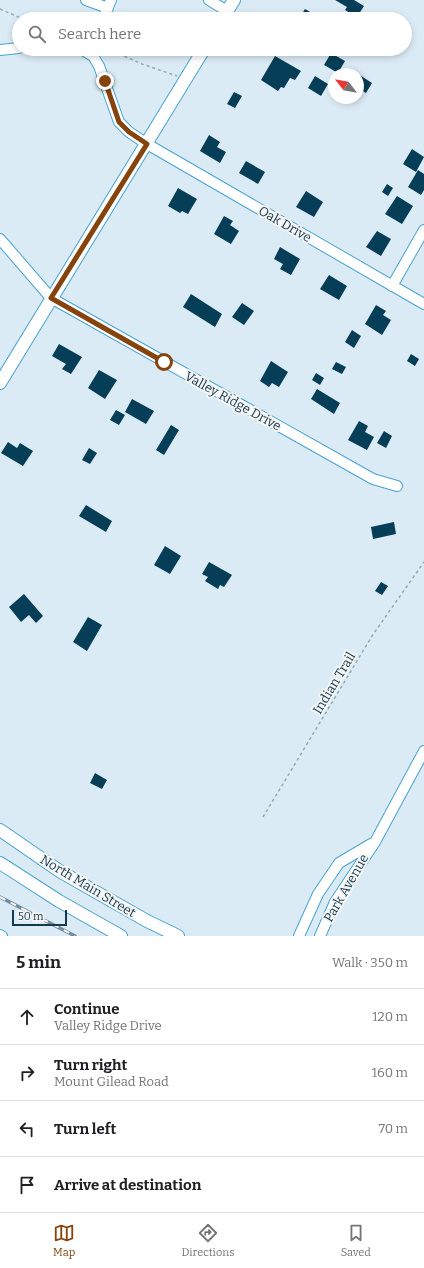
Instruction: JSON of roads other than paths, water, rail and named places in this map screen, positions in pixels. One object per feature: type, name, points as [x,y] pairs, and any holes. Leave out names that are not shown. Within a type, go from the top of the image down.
[{"type":"main road","points":[[227,12],[234,0]]},
{"type":"main road","points":[[0,383],[200,56]]},
{"type":"main road","name":"North Main Street","points":[[0,830],[61,872],[178,936]]},
{"type":"main road","name":"North Main Street","points":[[0,863],[59,901],[121,936]]},
{"type":"street","points":[[86,0],[109,4]]},
{"type":"street","points":[[209,0],[222,12]]},
{"type":"street","points":[[0,50],[12,49]]},
{"type":"street","name":"Oak Drive","points":[[93,56],[99,66],[119,122],[129,132],[147,144],[424,304]]},
{"type":"street","points":[[392,286],[424,230]]},
{"type":"street","name":"Valley Ridge Drive","points":[[0,239],[51,298],[373,479],[397,486]]},
{"type":"street","name":"Park Avenue","points":[[320,936],[335,902],[375,842],[424,751]]},
{"type":"street","name":"Park Avenue","points":[[299,936],[318,894],[339,863],[375,842]]},
{"type":"street","points":[[318,894],[335,902]]},
{"type":"railway","points":[[0,897],[75,936]]}]
